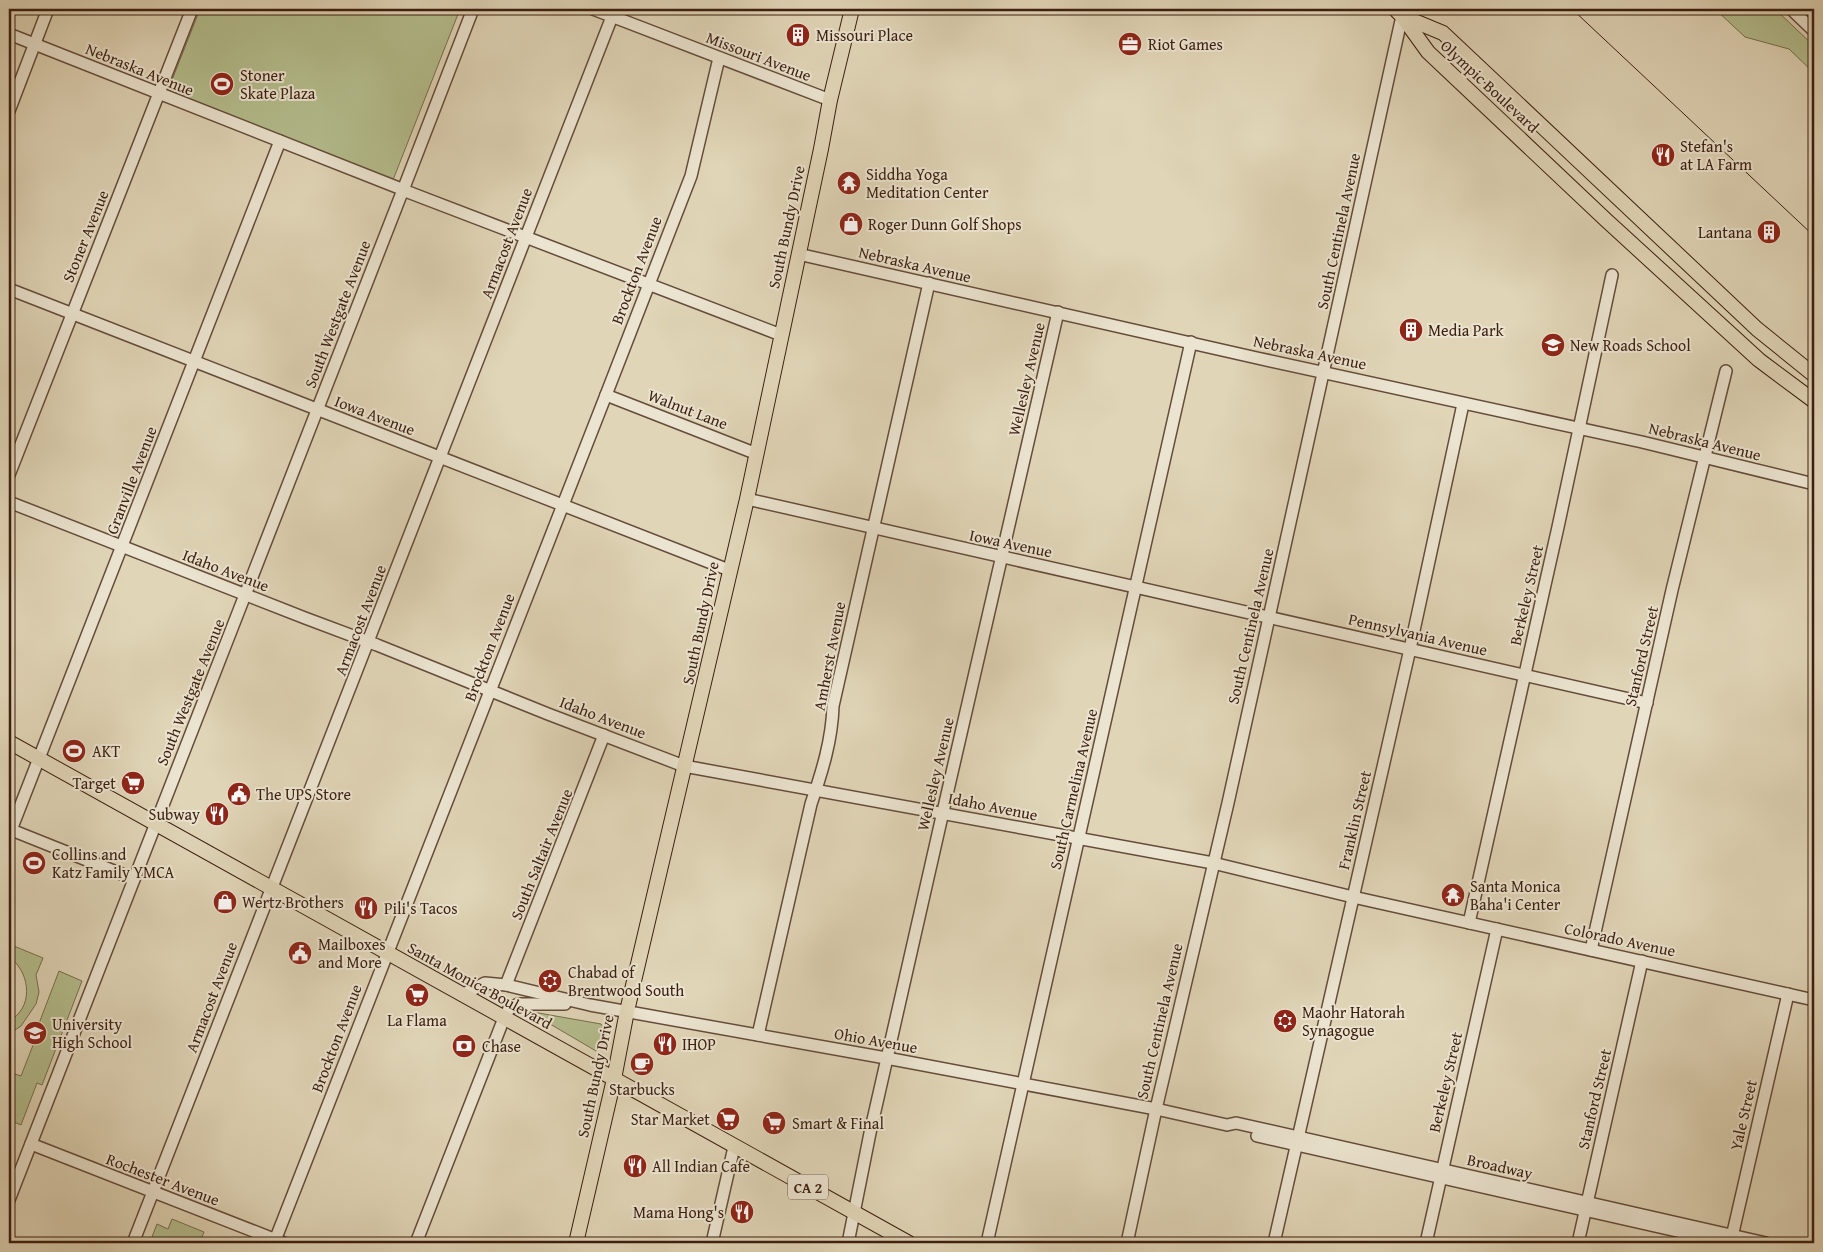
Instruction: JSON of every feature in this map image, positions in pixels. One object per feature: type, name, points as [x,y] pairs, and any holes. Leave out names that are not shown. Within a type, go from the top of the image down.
[{"type":"main road","name":"South Bundy Drive","points":[[576,1243],[614,1080],[627,1011],[747,499],[830,100],[852,9]]},
{"type":"main road","name":"Olympic Boulevard","points":[[1399,12],[1443,34],[1757,329],[1814,375]]},
{"type":"main road","name":"Olympic Boulevard","points":[[1399,12],[1428,52],[1606,220],[1759,360],[1814,401]]},
{"type":"main road","name":"Santa Monica Boulevard","points":[[9,742],[909,1243]]},
{"type":"street","points":[[9,111],[48,9]]},
{"type":"street","name":"Stoner Avenue","points":[[9,475],[192,9]]},
{"type":"street","name":"South Westgate Avenue","points":[[9,1200],[473,9]]},
{"type":"street","name":"Missouri Avenue","points":[[593,9],[614,12],[718,58],[830,100]]},
{"type":"street","points":[[1791,9],[1814,31]]},
{"type":"street","name":"Armacost Avenue","points":[[133,1243],[614,12]]},
{"type":"street","name":"South Centinela Avenue","points":[[1126,1243],[1324,371],[1399,12]]},
{"type":"street","name":"Nebraska Avenue","points":[[9,34],[280,142],[527,236],[780,336]]},
{"type":"street","name":"Brockton Avenue","points":[[278,1242],[388,953],[690,176],[718,58]]},
{"type":"street","name":"Granville Avenue","points":[[10,830],[280,142]]},
{"type":"street","name":"Nebraska Avenue","points":[[798,254],[1324,371],[1463,404],[1580,428],[1814,484]]},
{"type":"street","name":"Berkeley Street","points":[[1469,923],[1580,428],[1612,275]]},
{"type":"street","name":"Amherst Avenue","points":[[758,1035],[816,790],[821,778],[833,722],[833,706],[930,283]]},
{"type":"street","name":"Iowa Avenue","points":[[9,290],[729,570]]},
{"type":"street","name":"Wellesley Avenue","points":[[848,1243],[870,1134],[1058,312]]},
{"type":"street","name":"South Carmelina Avenue","points":[[987,1243],[1191,342]]},
{"type":"street","name":"Stanford Street","points":[[1591,950],[1646,703],[1726,371]]},
{"type":"street","name":"Walnut Lane","points":[[606,395],[757,454]]},
{"type":"street","name":"Franklin Street","points":[[1274,1243],[1410,649],[1463,404]]},
{"type":"street","name":"Iowa Avenue","points":[[747,499],[1269,618]]},
{"type":"street","name":"Idaho Avenue","points":[[9,502],[684,766],[1213,863]]},
{"type":"street","name":"Pennsylvania Avenue","points":[[1269,618],[1646,703]]},
{"type":"street","name":"South Saltair Avenue","points":[[506,984],[604,735]]},
{"type":"street","points":[[10,830],[134,879]]},
{"type":"street","name":"Colorado Avenue","points":[[1213,863],[1353,897],[1814,1000]]},
{"type":"street","name":"Berkeley Street","points":[[1426,1243],[1497,929]]},
{"type":"street","name":"Stanford Street","points":[[1578,1243],[1642,961]]},
{"type":"street","name":"Ohio Avenue","points":[[462,995],[485,983],[506,984],[590,1005],[888,1058],[1156,1109]]},
{"type":"street","name":"Yale Street","points":[[1731,1241],[1788,994]]},
{"type":"street","name":"Ohio Avenue","points":[[504,1018],[509,1009],[518,1004],[590,1005]]},
{"type":"street","points":[[416,1243],[504,1018]]},
{"type":"street","name":"Broadway","points":[[1156,1109],[1227,1125],[1235,1131],[1298,1141],[1731,1241],[1766,1243]]},
{"type":"street","name":"Rochester Avenue","points":[[30,1144],[278,1242]]},
{"type":"street","points":[[712,1243],[734,1146]]},
{"type":"green space","points":[[200,9],[460,9],[393,180],[168,90]]},
{"type":"green space","points":[[1715,9],[1775,9],[1814,46],[1814,73],[1789,49],[1745,37]]},
{"type":"green space","points":[[9,944],[43,958],[36,975],[39,992],[36,1004],[21,1026],[9,1034],[9,1021],[22,1008],[26,1000],[27,991],[23,974],[12,959],[9,968]]},
{"type":"green space","points":[[59,971],[82,981],[42,1085],[37,1083],[21,1125],[9,1120],[9,1072],[21,1076]]},
{"type":"green space","points":[[533,1012],[601,1024],[607,1032],[604,1045],[596,1051],[533,1014]]},
{"type":"green space","points":[[172,1219],[204,1232],[200,1242],[204,1243],[154,1242],[152,1237],[157,1224],[168,1229]]},
{"type":"tram line","points":[[1572,9],[1814,236]]},
{"type":"place","name":"Missouri Place","points":[[798,35]]},
{"type":"place","name":"Riot Games","points":[[1130,44]]},
{"type":"place","name":"Stoner Skate Plaza","points":[[222,84]]},
{"type":"place","name":"Stefan's at LA Farm","points":[[1663,155]]},
{"type":"place","name":"Siddha Yoga Meditation Center","points":[[849,183]]},
{"type":"place","name":"Roger Dunn Golf Shops","points":[[851,224]]},
{"type":"place","name":"Lantana","points":[[1769,232]]},
{"type":"place","name":"Media Park","points":[[1411,330]]},
{"type":"place","name":"New Roads School","points":[[1553,345]]},
{"type":"place","name":"AKT","points":[[74,751]]},
{"type":"place","name":"Target","points":[[133,783]]},
{"type":"place","name":"The UPS Store","points":[[239,794]]},
{"type":"place","name":"Subway","points":[[217,814]]},
{"type":"place","name":"Collins and Katz Family YMCA","points":[[34,863]]},
{"type":"place","name":"Santa Monica Baha'i Center","points":[[1453,895]]},
{"type":"place","name":"Wertz Brothers","points":[[225,902]]},
{"type":"place","name":"Pili's Tacos","points":[[366,908]]},
{"type":"place","name":"Mailboxes and More","points":[[300,953]]},
{"type":"place","name":"Chabad of Brentwood South","points":[[550,981]]},
{"type":"place","name":"La Flama","points":[[417,995]]},
{"type":"place","name":"Maohr Hatorah Synagogue","points":[[1285,1021]]},
{"type":"place","name":"University High School","points":[[35,1033]]},
{"type":"place","name":"IHOP","points":[[665,1044]]},
{"type":"place","name":"Chase","points":[[464,1046]]},
{"type":"place","name":"Starbucks","points":[[642,1064]]},
{"type":"place","name":"Star Market","points":[[728,1119]]},
{"type":"place","name":"Smart & Final","points":[[774,1123]]},
{"type":"place","name":"All Indian Cafe","points":[[635,1166]]},
{"type":"place","name":"Mama Hong's","points":[[742,1212]]}]
